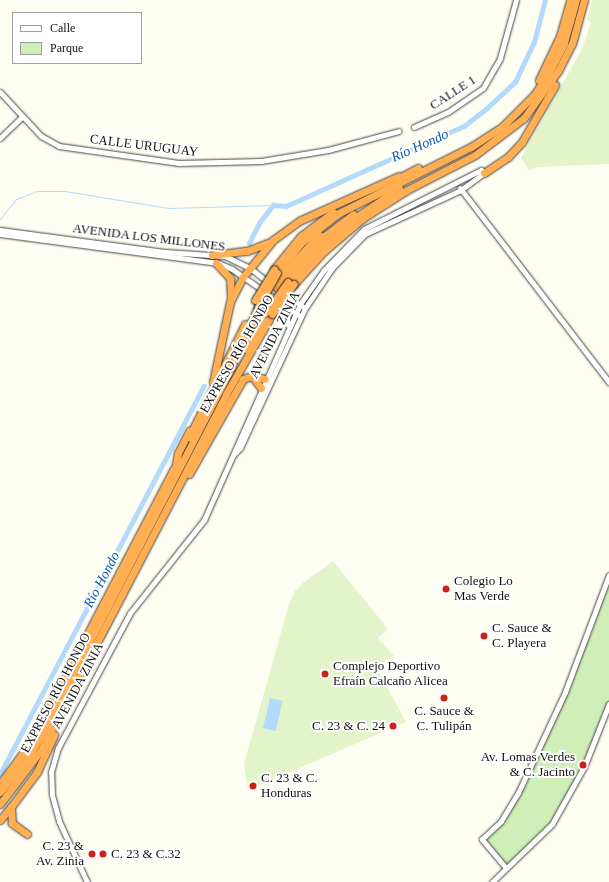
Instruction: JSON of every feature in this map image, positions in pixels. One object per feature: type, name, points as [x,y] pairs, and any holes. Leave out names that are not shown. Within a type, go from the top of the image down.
[{"type":"highway","name":"EXPRESO RÍO HONDO","points":[[0,784],[31,742],[176,464],[257,304],[275,271],[295,242],[317,223],[344,206],[481,137],[524,100],[541,77],[554,51],[570,0]]},
{"type":"highway","points":[[275,271],[316,229],[339,213],[471,147],[502,127],[535,94],[550,71],[564,43],[576,0]]},
{"type":"highway","points":[[275,287],[323,237],[345,219],[388,194],[473,151],[514,121],[537,95],[559,62],[579,0]]},
{"type":"highway","name":"EXPRESO RÍO HONDO","points":[[0,804],[35,760],[269,313],[291,283],[324,251],[363,218],[407,190],[475,155],[513,128],[541,98],[572,44],[584,0]]},
{"type":"highway","points":[[483,171],[508,156],[525,137],[563,68],[572,44]]},
{"type":"highway","points":[[230,302],[243,277],[274,240],[301,220],[406,174]]},
{"type":"highway","points":[[275,287],[319,235],[376,194]]},
{"type":"highway","points":[[291,283],[322,245],[388,194]]},
{"type":"highway","points":[[212,255],[247,251],[274,240]]},
{"type":"highway","points":[[176,464],[178,453],[214,378],[230,302],[231,282],[216,263]]},
{"type":"highway","points":[[0,792],[27,759],[41,736],[229,372],[257,304]]},
{"type":"highway","points":[[0,798],[43,740],[143,543],[269,313]]},
{"type":"highway","points":[[174,492],[182,486],[243,379],[252,376],[268,380]]},
{"type":"highway","points":[[252,376],[261,388]]},
{"type":"highway","points":[[0,820],[11,807],[40,765],[56,728],[57,718]]},
{"type":"highway","points":[[11,807],[12,823],[27,834]]},
{"type":"street","name":"CALLE 1","points":[[414,127],[448,112],[483,88],[500,58],[516,0]]},
{"type":"street","name":"CALLE URUGUAY","points":[[0,92],[41,136],[59,146],[179,163],[261,161],[328,150],[399,131]]},
{"type":"street","points":[[0,138],[22,117]]},
{"type":"street","name":"AVENIDA ZINIA","points":[[233,455],[240,448],[295,313],[308,293],[345,246],[364,229],[483,171]]},
{"type":"street","name":"AVENIDA ZINIA","points":[[87,882],[59,821],[52,796],[51,772],[58,748],[130,613],[204,520],[261,388],[268,380],[305,308],[332,268],[365,234],[461,190],[483,171]]},
{"type":"street","points":[[457,184],[609,382]]},
{"type":"street","name":"AVENIDA LOS MILLONES","points":[[0,230],[165,252],[225,256],[250,268],[305,308]]},
{"type":"street","name":"AVENIDA LOS MILLONES","points":[[0,234],[216,263],[243,277],[301,316]]},
{"type":"street","points":[[292,299],[300,299],[308,293]]},
{"type":"street","points":[[286,306],[288,319],[287,333]]},
{"type":"street","points":[[506,868],[482,840],[501,821],[518,793],[572,670],[609,575]]},
{"type":"street","points":[[492,882],[552,824],[569,798],[584,767],[609,704]]},
{"type":"green space","points":[[592,0],[609,0],[609,164],[537,167],[529,171],[521,158],[582,49],[591,22],[587,20]]},
{"type":"green space","name":"Complejo Deportivo Efraín Calcaño Alicea","points":[[333,561],[388,629],[378,638],[394,656],[377,668],[406,722],[248,790],[244,764],[289,604],[295,591],[303,583]]},
{"type":"green space","points":[[609,575],[609,704],[584,767],[552,824],[506,868],[482,840],[501,821],[544,738]]},
{"type":"water","points":[[270,698],[283,701],[276,731],[263,728]]},
{"type":"waterway","name":"Río Hondo","points":[[249,243],[259,223],[273,205],[286,206],[464,126],[487,108],[515,82],[534,42],[545,0]]},
{"type":"waterway","points":[[0,219],[16,199],[37,191],[65,191],[169,208],[273,205]]},
{"type":"waterway","name":"Río Hondo","points":[[0,774],[204,386]]},
{"type":"place","name":"Colegio Lo Mas Verde","points":[[446,589]]},
{"type":"place","name":"C. Sauce & C. Playera","points":[[484,636]]},
{"type":"place","name":"Complejo Deportivo Efraín Calcaño Alicea","points":[[325,674]]},
{"type":"place","name":"C. Sauce & C. Tulipán","points":[[444,698]]},
{"type":"place","name":"C. 23 & C. 24","points":[[393,726]]},
{"type":"place","name":"Av. Lomas Verdes & C. Jacinto","points":[[583,765]]},
{"type":"place","name":"C. 23 & C. Honduras","points":[[253,786]]},
{"type":"place","name":"C. 23 & Av. Zinia","points":[[92,854]]},
{"type":"place","name":"C. 23 & C.32","points":[[103,854]]}]
